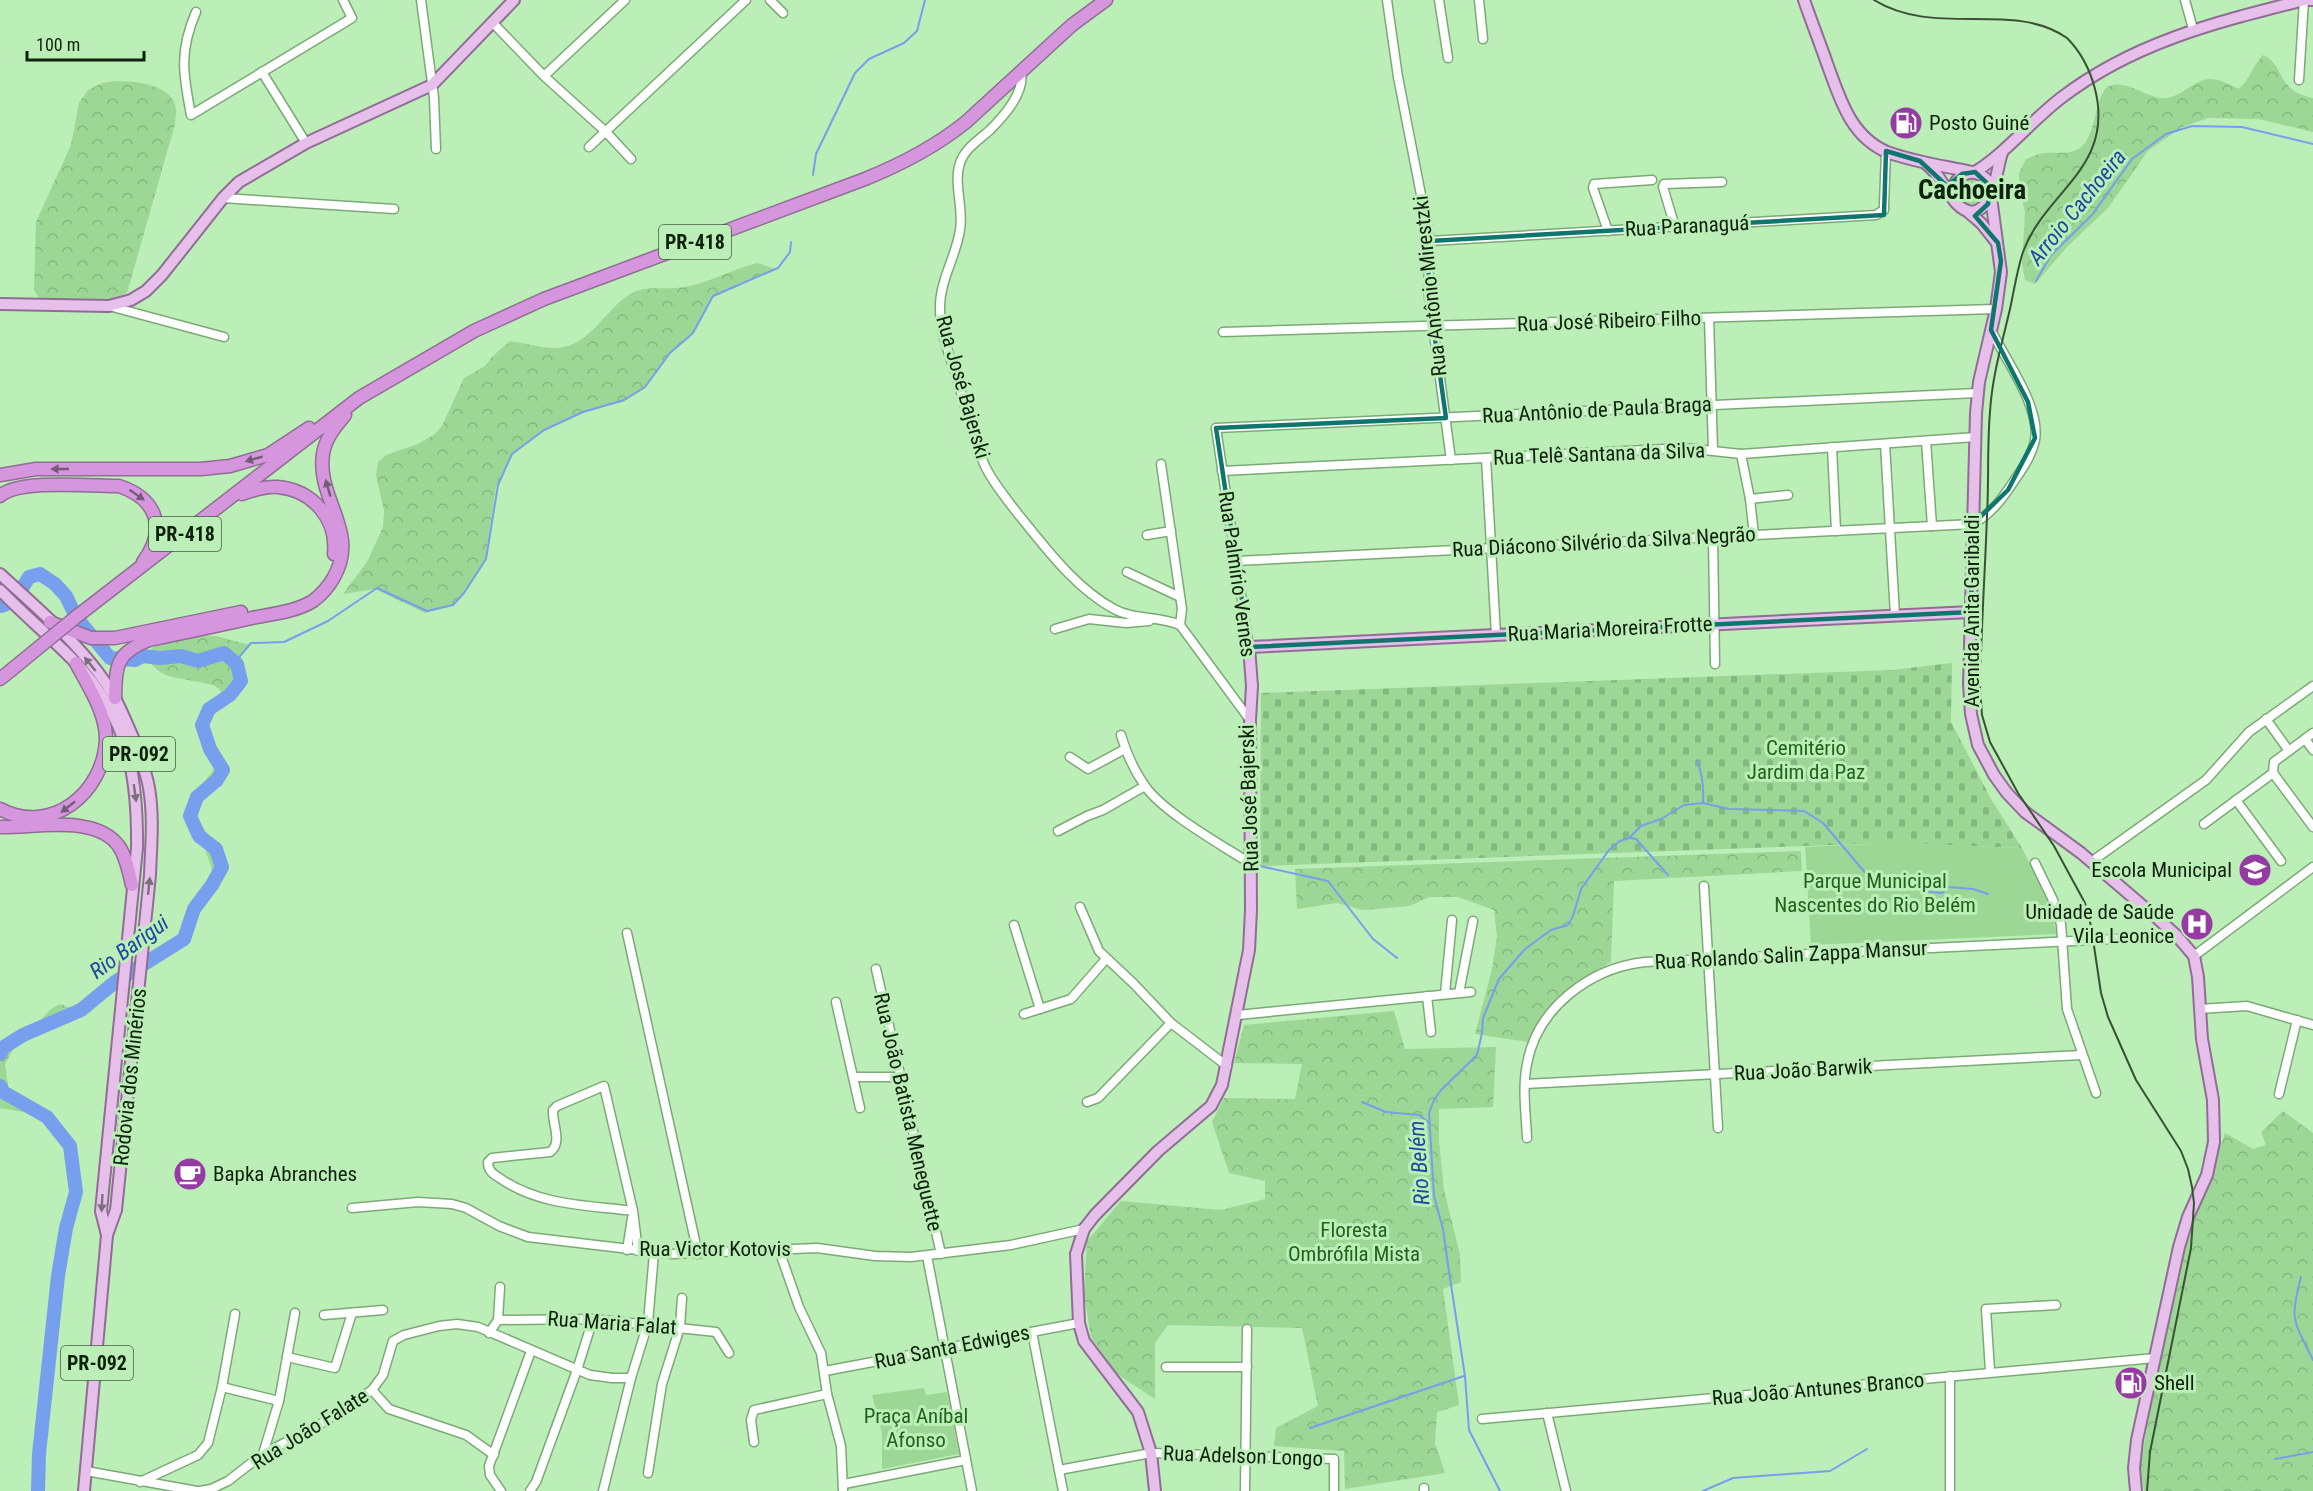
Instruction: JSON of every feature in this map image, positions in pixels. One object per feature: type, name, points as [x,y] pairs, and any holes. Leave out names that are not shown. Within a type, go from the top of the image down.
[{"type":"highway","name":"PR-418","points":[[5,675],[106,592],[232,498],[359,398],[474,331],[544,299],[865,179],[907,161],[948,136],[983,108],[1072,25],[1106,0]]},
{"type":"highway","points":[[0,475],[36,469],[201,469],[230,466],[268,455],[359,398]]},
{"type":"highway","points":[[115,699],[118,663],[134,646],[149,640],[289,610],[313,600],[328,586],[339,567],[343,547],[341,529],[322,467],[323,453],[329,437],[359,398]]},
{"type":"highway","points":[[0,496],[23,486],[119,486],[134,491],[152,509],[157,525],[151,551],[137,570]]},
{"type":"highway","points":[[50,622],[91,639],[115,638],[288,602],[308,594],[324,580],[332,563],[335,544],[325,513],[315,501],[294,489],[276,487],[257,489],[232,498]]},
{"type":"highway","points":[[0,809],[10,815],[39,818],[59,814],[90,785],[102,764],[106,739],[103,717],[76,663]]},
{"type":"highway","points":[[0,827],[90,827],[105,834],[117,844],[124,856],[132,885]]},
{"type":"main road","points":[[0,304],[109,306],[131,300],[146,291],[162,275],[238,182],[306,143],[432,85],[514,0]]},
{"type":"main road","points":[[1804,0],[1838,97],[1850,120],[1867,140],[1886,151],[1920,161],[1975,172],[1989,182],[1992,192]]},
{"type":"main road","points":[[1953,197],[1954,184],[1962,174],[1975,172],[2003,151],[2033,120],[2062,97],[2133,53],[2193,29],[2304,0],[2313,0]]},
{"type":"main road","points":[[1966,211],[1978,211],[1984,208],[1991,198],[2003,151]]},
{"type":"main road","points":[[1920,161],[1939,174],[1958,206],[1982,223],[1998,243]]},
{"type":"main road","name":"Avenida Anita Garibaldi","points":[[1992,192],[2001,272],[1996,309],[1977,393],[1971,612],[1970,707],[1973,729],[1994,775],[2017,805],[2091,862],[2177,936],[2194,956]]},
{"type":"main road","name":"Rodovia dos Minérios","points":[[0,574],[78,650],[115,699],[144,765],[149,790],[152,831],[150,875],[116,1210],[108,1235],[84,1491]]},
{"type":"main road","name":"Rodovia dos Minérios","points":[[0,590],[76,663],[97,688],[119,724],[128,750],[138,809],[137,848],[100,1210],[108,1235]]},
{"type":"main road","name":"Rua Maria Moreira Frotte","points":[[1249,647],[1971,612]]},
{"type":"main road","name":"Rua Palmírio Vernes","points":[[1249,647],[1252,686],[1250,720]]},
{"type":"main road","name":"Rua José Bajerski","points":[[1155,1491],[1152,1453],[1138,1412],[1088,1349],[1079,1323],[1075,1265],[1078,1243],[1084,1229],[1128,1179],[1211,1106],[1222,1085],[1238,1015],[1249,950],[1250,720]]},
{"type":"main road","points":[[2136,1491],[2134,1456],[2182,1238],[2188,1217],[2207,1175],[2212,1155],[2213,1100],[2202,1040],[2198,977],[2194,956]]},
{"type":"street","points":[[196,12],[184,42],[184,84],[191,115],[352,18],[343,0]]},
{"type":"street","points":[[421,0],[432,85],[436,149]]},
{"type":"street","points":[[544,76],[625,0]]},
{"type":"street","points":[[589,147],[746,0]]},
{"type":"street","points":[[770,0],[783,13]]},
{"type":"street","name":"Rua Antônio Mirestzki","points":[[1387,0],[1398,76],[1430,241],[1427,278],[1451,460]]},
{"type":"street","points":[[1439,0],[1448,58]]},
{"type":"street","points":[[1479,0],[1484,39]]},
{"type":"street","points":[[2185,0],[2193,29]]},
{"type":"street","points":[[2299,80],[2304,0]]},
{"type":"street","points":[[492,22],[544,76],[606,132],[631,159]]},
{"type":"street","points":[[262,72],[306,143]]},
{"type":"street","name":"Rua José Bajerski","points":[[1021,72],[1022,80],[1018,94],[998,121],[963,156],[959,167],[962,216],[960,232],[942,290],[940,307],[944,337],[967,416],[984,464],[998,487],[1050,553],[1100,600],[1120,612],[1161,619],[1180,625],[1250,720]]},
{"type":"street","name":"Rua Paranaguá","points":[[1430,241],[1876,216],[1884,210],[1886,151]]},
{"type":"street","points":[[1608,231],[1593,188],[1594,184],[1652,180]]},
{"type":"street","points":[[1675,227],[1664,184],[1722,182]]},
{"type":"street","points":[[223,198],[394,209]]},
{"type":"street","points":[[109,306],[224,337]]},
{"type":"street","name":"Rua José Ribeiro Filho","points":[[1222,332],[1996,309]]},
{"type":"street","points":[[1710,318],[1713,450]]},
{"type":"street","points":[[1973,524],[1987,514],[2008,490],[2031,454],[2035,438],[2033,415],[2028,402],[1991,330]]},
{"type":"street","name":"Rua Antônio de Paula Braga","points":[[1216,428],[1977,393]]},
{"type":"street","name":"Rua Palmírio Vernes","points":[[1216,428],[1249,647]]},
{"type":"street","name":"Rua Telê Santana da Silva","points":[[1222,471],[1685,448],[1741,454],[1976,437]]},
{"type":"street","points":[[1926,441],[1932,526]]},
{"type":"street","points":[[1885,444],[1895,615]]},
{"type":"street","points":[[1832,447],[1836,531]]},
{"type":"street","points":[[1741,454],[1754,535]]},
{"type":"street","points":[[1486,458],[1496,635]]},
{"type":"street","points":[[1161,464],[1182,609],[1180,625]]},
{"type":"street","points":[[1750,499],[1788,495]]},
{"type":"street","name":"Rua Diácono Silvério da Silva Negrão","points":[[1236,561],[1973,524]]},
{"type":"street","points":[[1147,535],[1171,531]]},
{"type":"street","points":[[1713,537],[1715,664]]},
{"type":"street","points":[[1127,572],[1180,597]]},
{"type":"street","points":[[1056,629],[1089,619],[1126,623],[1161,619]]},
{"type":"street","points":[[2091,862],[2206,780],[2244,737],[2313,686]]},
{"type":"street","points":[[2266,719],[2289,751]]},
{"type":"street","points":[[2313,733],[2274,762],[2273,773],[2313,827]]},
{"type":"street","points":[[1121,735],[1125,749],[1144,786],[1170,809],[1251,864]]},
{"type":"street","points":[[2305,739],[2313,750]]},
{"type":"street","points":[[1070,757],[1088,769],[1125,749]]},
{"type":"street","points":[[2204,824],[2273,773]]},
{"type":"street","points":[[1058,831],[1103,810],[1144,786]]},
{"type":"street","points":[[2236,800],[2281,861]]},
{"type":"street","points":[[2035,864],[2057,912],[2063,942],[2067,1009],[2096,1093]]},
{"type":"street","points":[[2194,956],[2313,867]]},
{"type":"street","points":[[1704,886],[1718,1128]]},
{"type":"street","points":[[1080,907],[1097,947],[1106,958],[1171,1023],[1227,1066]]},
{"type":"street","points":[[1445,994],[1452,920]]},
{"type":"street","points":[[1459,993],[1473,921]]},
{"type":"street","points":[[1014,924],[1040,1009]]},
{"type":"street","points":[[627,933],[698,1254]]},
{"type":"street","name":"Rua Rolando Salin Zappa Mansur","points":[[1527,1138],[1525,1084],[1527,1063],[1543,1023],[1561,1001],[1583,984],[1606,971],[1633,963],[2177,936]]},
{"type":"street","points":[[1024,1014],[1071,999],[1106,958]]},
{"type":"street","name":"Rua João Batista Meneguette","points":[[876,969],[941,1254]]},
{"type":"street","points":[[1238,1015],[1471,992]]},
{"type":"street","points":[[1427,996],[1431,1032]]},
{"type":"street","points":[[836,1002],[860,1108]]},
{"type":"street","points":[[2199,1009],[2247,1006],[2313,1025]]},
{"type":"street","points":[[2279,1094],[2296,1020]]},
{"type":"street","points":[[1087,1102],[1098,1098],[1171,1023]]},
{"type":"street","name":"Rua João Barwik","points":[[1525,1084],[2082,1055]]},
{"type":"street","points":[[854,1077],[900,1077]]},
{"type":"street","points":[[633,1211],[533,1197],[515,1189],[491,1172],[488,1162],[492,1158],[550,1152],[555,1149],[557,1143],[553,1110],[557,1106],[604,1086],[633,1211],[638,1251]]},
{"type":"street","name":"Rua Victor Kotovis","points":[[352,1208],[418,1202],[452,1204],[466,1208],[499,1226],[528,1237],[627,1250],[698,1254],[817,1248],[888,1257],[927,1256],[1011,1245],[1084,1229]]},
{"type":"street","points":[[627,1250],[633,1211]]},
{"type":"street","points":[[779,1250],[799,1307],[821,1353],[827,1394],[841,1446],[844,1487],[966,1460]]},
{"type":"street","points":[[603,1491],[631,1378],[648,1323],[654,1252]]},
{"type":"street","points":[[927,1256],[972,1491]]},
{"type":"street","points":[[489,1333],[498,1320],[500,1287]]},
{"type":"street","points":[[648,1473],[662,1384],[680,1327],[682,1298]]},
{"type":"street","points":[[1990,1371],[1986,1310],[2056,1305]]},
{"type":"street","points":[[324,1315],[383,1310]]},
{"type":"street","points":[[287,1357],[335,1368],[352,1312]]},
{"type":"street","points":[[263,1454],[279,1401],[295,1313]]},
{"type":"street","points":[[140,1482],[198,1455],[203,1450],[211,1435],[235,1314]]},
{"type":"street","points":[[530,1491],[536,1482],[593,1319]]},
{"type":"street","name":"Rua Maria Falat","points":[[498,1320],[593,1319],[648,1323],[716,1332],[729,1353]]},
{"type":"street","name":"Rua Santa Edwiges","points":[[825,1371],[1079,1323]]},
{"type":"street","name":"Rua João Falate","points":[[86,1471],[198,1491],[228,1481],[263,1454],[319,1425],[372,1390],[383,1375],[390,1346],[400,1336],[449,1325],[478,1327],[577,1370],[602,1377],[631,1378]]},
{"type":"street","points":[[1245,1491],[1247,1329]]},
{"type":"street","points":[[1032,1332],[1063,1491]]},
{"type":"street","points":[[501,1491],[488,1471],[531,1351]]},
{"type":"street","name":"Rua João Antunes Branco","points":[[1482,1419],[1990,1371],[2155,1358]]},
{"type":"street","points":[[1166,1367],[1246,1367]]},
{"type":"street","points":[[1950,1376],[1950,1491]]},
{"type":"street","points":[[222,1387],[279,1401]]},
{"type":"street","points":[[372,1390],[389,1409],[466,1435],[494,1455]]},
{"type":"street","points":[[754,1442],[751,1420],[754,1410],[827,1394]]},
{"type":"street","points":[[1547,1413],[1566,1491]]},
{"type":"street","name":"Rua Adelson Longo","points":[[1059,1470],[1152,1453],[1335,1459],[1334,1491]]},
{"type":"highlighted area","points":[[1886,151],[1920,161],[1947,186],[1962,174],[1975,172],[1991,187],[1988,204],[1975,216],[1998,243],[2001,261],[1991,330],[2028,402],[2035,438],[2008,490],[1973,524],[1971,612],[1249,647],[1216,428],[1446,418],[1428,289],[1430,241],[1884,215]]},
{"type":"green space","points":[[2263,55],[2275,65],[2292,90],[2313,98],[2313,132],[2258,119],[2208,118],[2182,127],[2148,151],[2108,208],[2067,247],[2035,284],[2025,280],[2022,264],[2025,213],[2019,173],[2026,159],[2044,153],[2067,152],[2080,148],[2090,134],[2101,97],[2109,86],[2115,84],[2129,86],[2162,98],[2175,96],[2209,79],[2221,81],[2239,89]]},
{"type":"green space","points":[[115,81],[142,83],[161,89],[173,101],[176,111],[175,124],[127,293],[103,302],[40,300],[34,290],[36,222],[71,145],[79,103],[88,90],[102,83]]},
{"type":"green space","points":[[1972,178],[1982,182],[1986,192],[1982,202],[1972,206],[1962,202],[1958,192],[1962,182]]},
{"type":"green space","points":[[757,263],[776,269],[712,298],[692,335],[669,355],[644,389],[623,402],[581,413],[543,432],[511,455],[496,487],[485,561],[463,595],[452,606],[425,613],[375,589],[343,594],[367,562],[383,527],[384,511],[376,475],[378,462],[386,455],[418,444],[435,434],[442,426],[464,378],[485,366],[510,341],[549,348],[567,346],[588,335],[622,300],[632,293],[647,289],[695,285]]},
{"type":"green space","points":[[195,635],[216,636],[250,645],[235,661],[239,682],[224,700],[220,690],[215,686],[169,676],[152,665],[149,655],[150,650],[155,646]]},
{"type":"green space","name":"Cemitério Jardim da Paz","points":[[1952,663],[1951,722],[1991,799],[2022,848],[1890,843],[1260,866],[1261,693],[1892,670]]},
{"type":"green space","points":[[216,760],[222,772],[198,798],[193,814],[219,850],[222,866],[214,883],[204,847],[188,826],[184,812],[190,799],[212,772]]},
{"type":"green space","name":"Parque Municipal Nascentes do Rio Belém","points":[[1890,843],[2022,848],[2048,901],[2057,934],[1811,945],[1805,847]]},
{"type":"green space","points":[[1801,851],[1802,871],[1614,881],[1611,962],[1561,995],[1543,1014],[1528,1042],[1475,1034],[1492,969],[1497,937],[1494,910],[1458,897],[1429,897],[1410,906],[1363,910],[1337,903],[1297,909],[1295,869]]},
{"type":"green space","points":[[61,1004],[71,1009],[77,1017],[17,1043],[5,1064],[9,1091],[55,1121],[30,1113],[0,1108],[0,1047],[26,1036],[49,1011]]},
{"type":"green space","name":"Floresta Ombrófila Mista","points":[[1394,1011],[1405,1049],[1496,1047],[1493,1107],[1439,1109],[1439,1141],[1444,1190],[1460,1254],[1461,1282],[1443,1289],[1459,1405],[1437,1412],[1435,1443],[1445,1473],[1345,1489],[1344,1451],[1274,1446],[1276,1428],[1318,1406],[1302,1328],[1168,1325],[1155,1343],[1155,1399],[1117,1374],[1091,1337],[1084,1294],[1087,1241],[1121,1201],[1221,1210],[1265,1199],[1265,1181],[1229,1173],[1212,1122],[1224,1098],[1295,1099],[1302,1064],[1234,1063],[1244,1025]]},
{"type":"green space","points":[[2283,1111],[2313,1133],[2313,1491],[2144,1491],[2140,1468],[2150,1410],[2190,1229],[2198,1205],[2225,1133],[2253,1149],[2266,1145],[2261,1132]]},
{"type":"green space","name":"Praça Aníbal Afonso","points":[[924,1388],[926,1395],[947,1392],[959,1454],[882,1469],[882,1433],[872,1395]]},
{"type":"waterway","points":[[813,175],[816,154],[855,73],[869,59],[904,43],[917,31],[925,0]]},
{"type":"waterway","name":"Arroio Cachoeira","points":[[2036,281],[2051,255],[2092,215],[2132,159],[2166,134],[2192,126],[2242,127],[2313,144]]},
{"type":"waterway","points":[[237,664],[240,656],[251,643],[284,642],[328,621],[377,588],[427,611],[453,605],[464,593],[486,559],[498,485],[512,454],[544,430],[583,412],[624,400],[645,387],[670,353],[693,333],[713,296],[778,268],[790,252],[791,242]]},
{"type":"waterway","name":"Rio Barigui","points":[[0,606],[13,599],[29,577],[40,574],[55,584],[66,596],[76,617],[110,658],[135,660],[143,656],[160,658],[181,656],[198,661],[224,653],[237,664],[241,681],[230,695],[209,709],[202,725],[210,749],[223,770],[217,780],[197,797],[190,816],[199,836],[216,849],[222,867],[194,909],[184,939],[115,982],[81,1010],[23,1035],[4,1047],[0,1054]]},
{"type":"waterway","points":[[1697,761],[1703,781],[1703,803]]},
{"type":"waterway","name":"Rio Belém","points":[[1500,1491],[1469,1430],[1465,1376],[1443,1229],[1434,1196],[1429,1113],[1441,1090],[1477,1055],[1483,1018],[1499,979],[1525,949],[1551,930],[1568,925],[1581,889],[1609,850],[1620,841],[1629,838],[1641,826],[1661,819],[1684,805],[1703,803],[1729,809],[1804,811],[1823,823],[1868,876],[1888,879],[1895,883],[1916,883],[1930,892],[1942,893],[1948,887],[1973,889],[1988,894]]},
{"type":"waterway","points":[[1630,838],[1636,839],[1668,875]]},
{"type":"waterway","points":[[1260,866],[1328,881],[1373,939],[1397,958]]},
{"type":"waterway","name":"Rio Barigui","points":[[0,1086],[3,1092],[47,1117],[70,1146],[76,1192],[66,1228],[58,1276],[39,1454],[38,1491]]},
{"type":"waterway","points":[[1362,1102],[1386,1112],[1419,1115],[1429,1123]]},
{"type":"waterway","points":[[2301,1277],[2295,1303],[2295,1320],[2313,1360]]},
{"type":"waterway","points":[[1310,1428],[1464,1376]]},
{"type":"waterway","points":[[1703,1491],[1733,1478],[1830,1471],[1867,1449]]},
{"type":"waterway","points":[[2275,1459],[2313,1452]]},
{"type":"railway","points":[[1874,0],[1898,11],[1922,17],[2023,21],[2046,27],[2067,38],[2077,49],[2095,89],[2099,116],[2095,139],[2087,159],[2046,212],[2023,252],[1995,373],[1989,425],[1980,688],[1982,715],[1990,742],[2018,793],[2054,846],[2085,903],[2091,926],[2101,993],[2108,1017],[2136,1080],[2181,1151],[2192,1187],[2194,1203],[2191,1248],[2150,1452],[2147,1491]]},
{"type":"place","name":"Posto Guiné","points":[[1906,123]]},
{"type":"place","name":"Escola Municipal","points":[[2255,870]]},
{"type":"place","name":"Unidade de Saúde Vila Leonice","points":[[2197,924]]},
{"type":"place","name":"Bapka Abranches","points":[[190,1174]]},
{"type":"place","name":"Shell","points":[[2131,1383]]},
{"type":"district","name":"Cachoeira","points":[[1972,190]]}]
